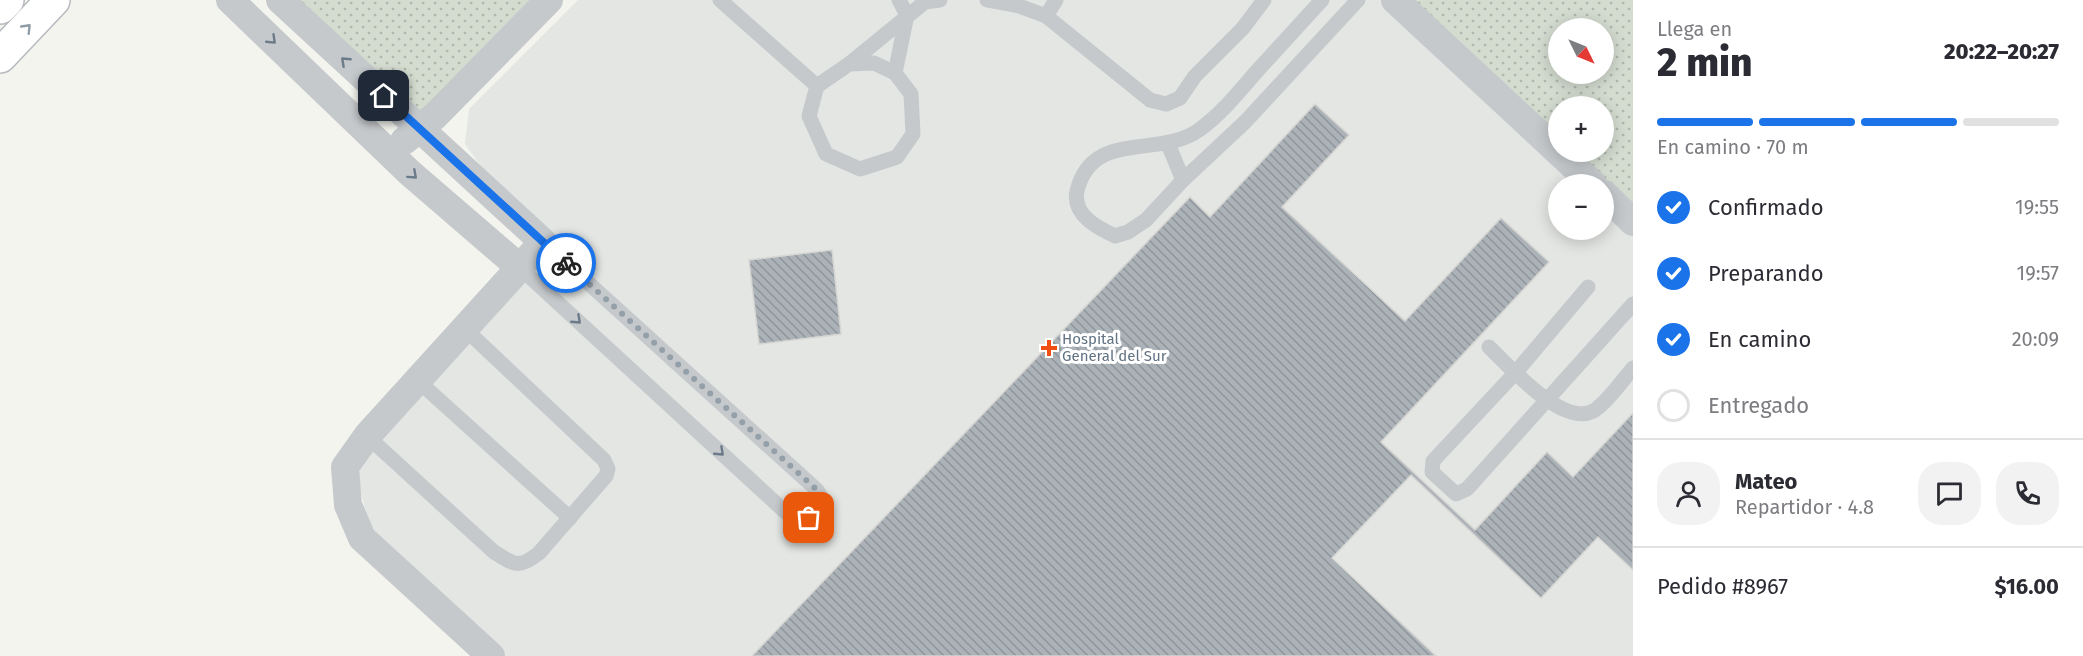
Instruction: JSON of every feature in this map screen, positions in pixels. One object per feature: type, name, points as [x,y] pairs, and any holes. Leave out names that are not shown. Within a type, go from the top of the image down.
[{"type":"main road","points":[[0,7],[7,0]]},
{"type":"main road","points":[[0,56],[54,1]]},
{"type":"street","points":[[230,0],[390,153],[518,266]]},
{"type":"street","points":[[280,0],[543,242],[518,266],[367,436],[345,467],[348,505],[362,538],[491,656]]},
{"type":"street","points":[[390,153],[435,116],[549,0]]},
{"type":"street","points":[[1395,0],[1582,174]]},
{"type":"street","points":[[1614,204],[1633,222]]},
{"type":"lane","points":[[720,0],[818,86]]},
{"type":"lane","points":[[895,73],[908,15],[899,0]]},
{"type":"lane","points":[[849,64],[874,63],[895,73],[911,94],[913,134],[897,157],[860,169],[826,154],[809,116],[818,86],[849,64],[925,2],[940,0]]},
{"type":"lane","points":[[987,0],[1019,6],[1046,16],[1150,100],[1166,104],[1180,98],[1195,76],[1243,28],[1264,0]]},
{"type":"lane","points":[[1046,16],[1056,0]]},
{"type":"lane","points":[[1322,0],[1227,105],[1198,131],[1168,144],[1116,148],[1100,157],[1080,177],[1076,196],[1081,212],[1090,223],[1115,236],[1128,232],[1146,220],[1183,180],[1245,122],[1358,0]]},
{"type":"lane","points":[[1168,144],[1183,180]]},
{"type":"lane","points":[[518,266],[792,518],[802,521],[815,514],[822,499],[817,490],[543,242]]},
{"type":"lane","points":[[1588,287],[1516,372],[1433,461],[1432,471],[1455,494],[1462,494],[1633,304]]},
{"type":"lane","points":[[367,436],[494,552],[513,564],[526,563],[539,553],[606,476],[608,469],[604,460],[464,328]]},
{"type":"lane","points":[[1489,347],[1545,401],[1585,414],[1596,409],[1633,368]]},
{"type":"lane","points":[[417,380],[570,518]]},
{"type":"shaded area","points":[[280,0],[550,0],[418,129]]},
{"type":"shaded area","name":"Hospital General del Sur","points":[[578,0],[1395,0],[1548,142],[1548,162],[1569,162],[1582,174],[1548,174],[1548,240],[1614,240],[1614,204],[1633,222],[1633,656],[506,656],[378,536],[367,518],[358,478],[361,465],[371,450],[559,245],[490,179],[465,144],[469,109]]},
{"type":"shaded area","points":[[1395,0],[1633,0],[1633,222],[1614,204],[1614,174],[1582,174],[1569,162],[1614,162],[1614,96],[1548,96],[1548,143]]},
{"type":"building","points":[[1315,104],[1349,135],[1282,207],[1405,321],[1501,218],[1549,262],[1381,442],[1475,530],[1547,452],[1573,477],[1633,413],[1633,570],[1598,537],[1541,598],[1411,475],[1332,558],[1436,656],[752,656],[1190,197],[1210,217]]},
{"type":"building","points":[[832,250],[841,334],[759,344],[749,260]]},
{"type":"way so far","points":[[566,263],[817,490],[822,499],[819,509],[809,518]]},
{"type":"place","name":"Hospital General del Sur","points":[[1049,348]]},
{"type":"route","points":[[384,96],[566,263]]}]
